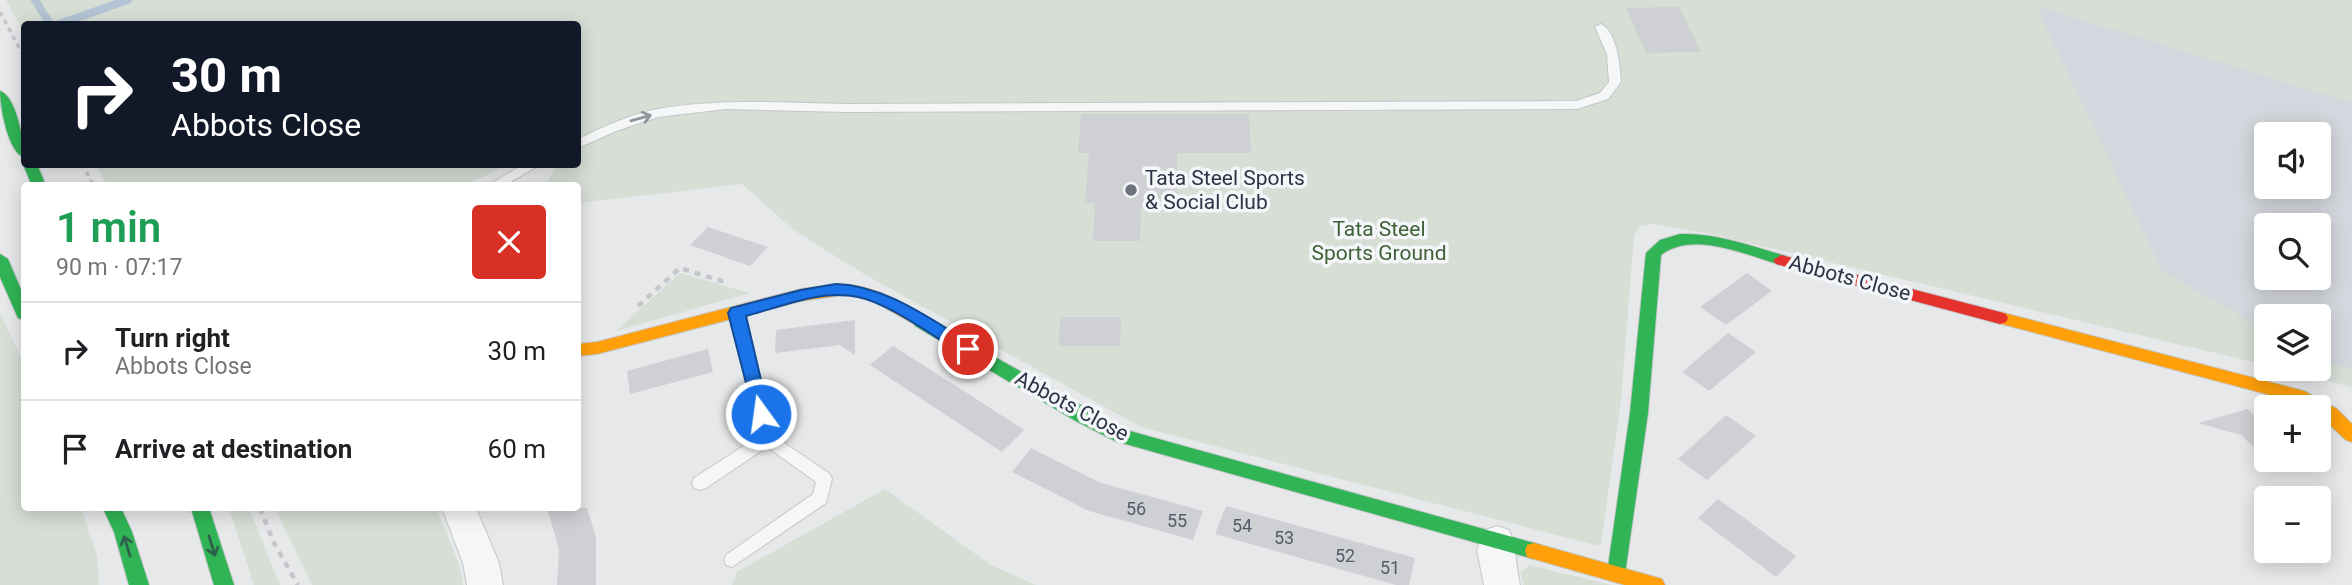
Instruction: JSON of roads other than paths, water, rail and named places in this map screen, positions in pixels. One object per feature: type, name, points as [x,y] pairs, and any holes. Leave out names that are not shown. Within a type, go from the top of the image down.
[{"type":"street","points":[[0,95],[21,145]]},
{"type":"street","name":"Abbots Close","points":[[1616,574],[1639,413],[1654,253],[1660,243],[1668,240],[1705,240],[2298,396],[2331,414],[2352,435]]},
{"type":"street","points":[[0,259],[21,307]]},
{"type":"street","name":"Abbots Close","points":[[581,349],[836,289],[856,290],[879,297],[1080,415],[1121,436],[1655,585]]},
{"type":"street","points":[[113,511],[123,532],[139,585]]},
{"type":"street","points":[[201,511],[224,585]]},
{"type":"street","points":[[460,511],[481,563],[485,585]]},
{"type":"street","points":[[1497,541],[1495,550],[1502,585]]},
{"type":"lane","points":[[581,143],[632,120],[677,109],[726,105],[847,108],[1577,105],[1604,96],[1615,82],[1613,54],[1601,27]]},
{"type":"lane","points":[[500,182],[527,168]]},
{"type":"lane","points":[[732,560],[820,498],[824,480],[767,439],[737,313]]},
{"type":"lane","points":[[700,483],[767,439]]},
{"type":"waterway","points":[[35,0],[48,21]]},
{"type":"waterway","points":[[68,21],[128,0]]},
{"type":"place","name":"Tata Steel Sports & Social Club","points":[[1131,190]]},
{"type":"park label","name":"Tata Steel Sports Ground","points":[[1379,241]]}]
